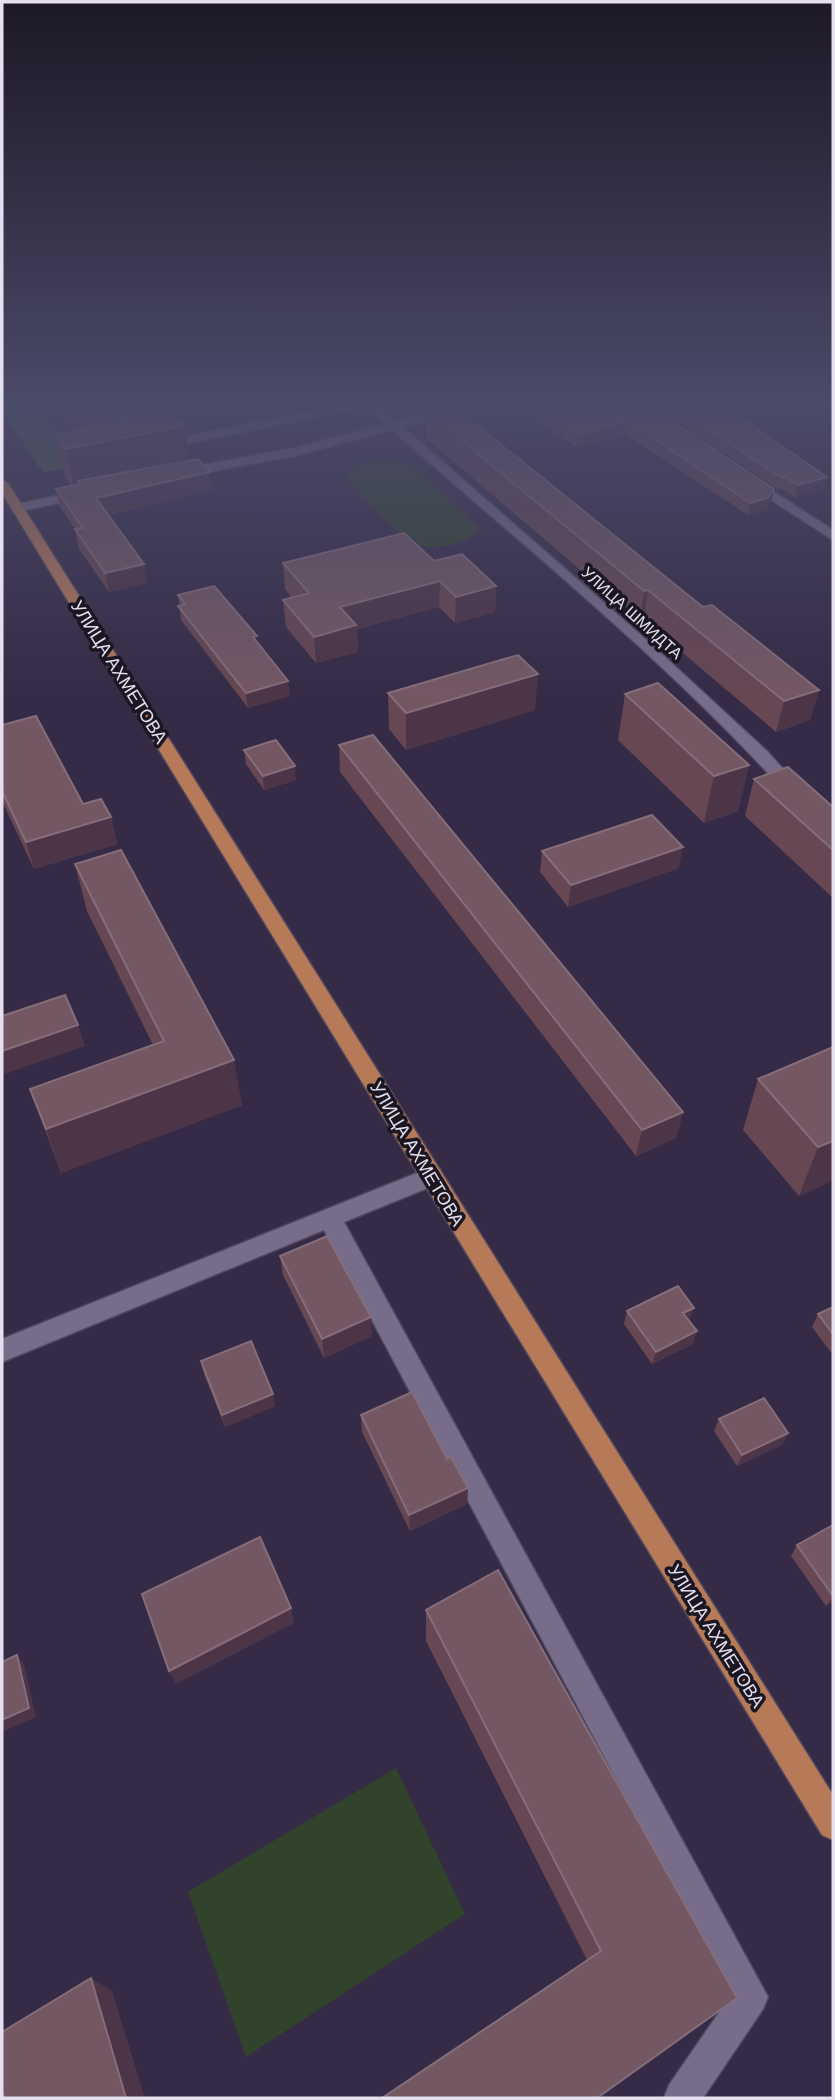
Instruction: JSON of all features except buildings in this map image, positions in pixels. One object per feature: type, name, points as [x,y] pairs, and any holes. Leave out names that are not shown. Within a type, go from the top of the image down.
[{"type":"main road","name":"УЛИЦА АХМЕТОВА","points":[[12,499],[833,1824]]},
{"type":"street","points":[[18,508],[58,499]]},
{"type":"street","name":"УЛИЦА ШМИДТА","points":[[477,499],[645,646],[761,755],[806,805]]},
{"type":"street","points":[[778,499],[833,536]]},
{"type":"street","points":[[2,1351],[432,1176]]},
{"type":"street","points":[[330,1218],[751,1997],[682,2098]]},
{"type":"green space","points":[[366,499],[448,499],[478,527],[478,530],[464,541],[447,546],[410,544]]},
{"type":"green space","points":[[396,1768],[465,1914],[246,2057],[188,1892]]}]
